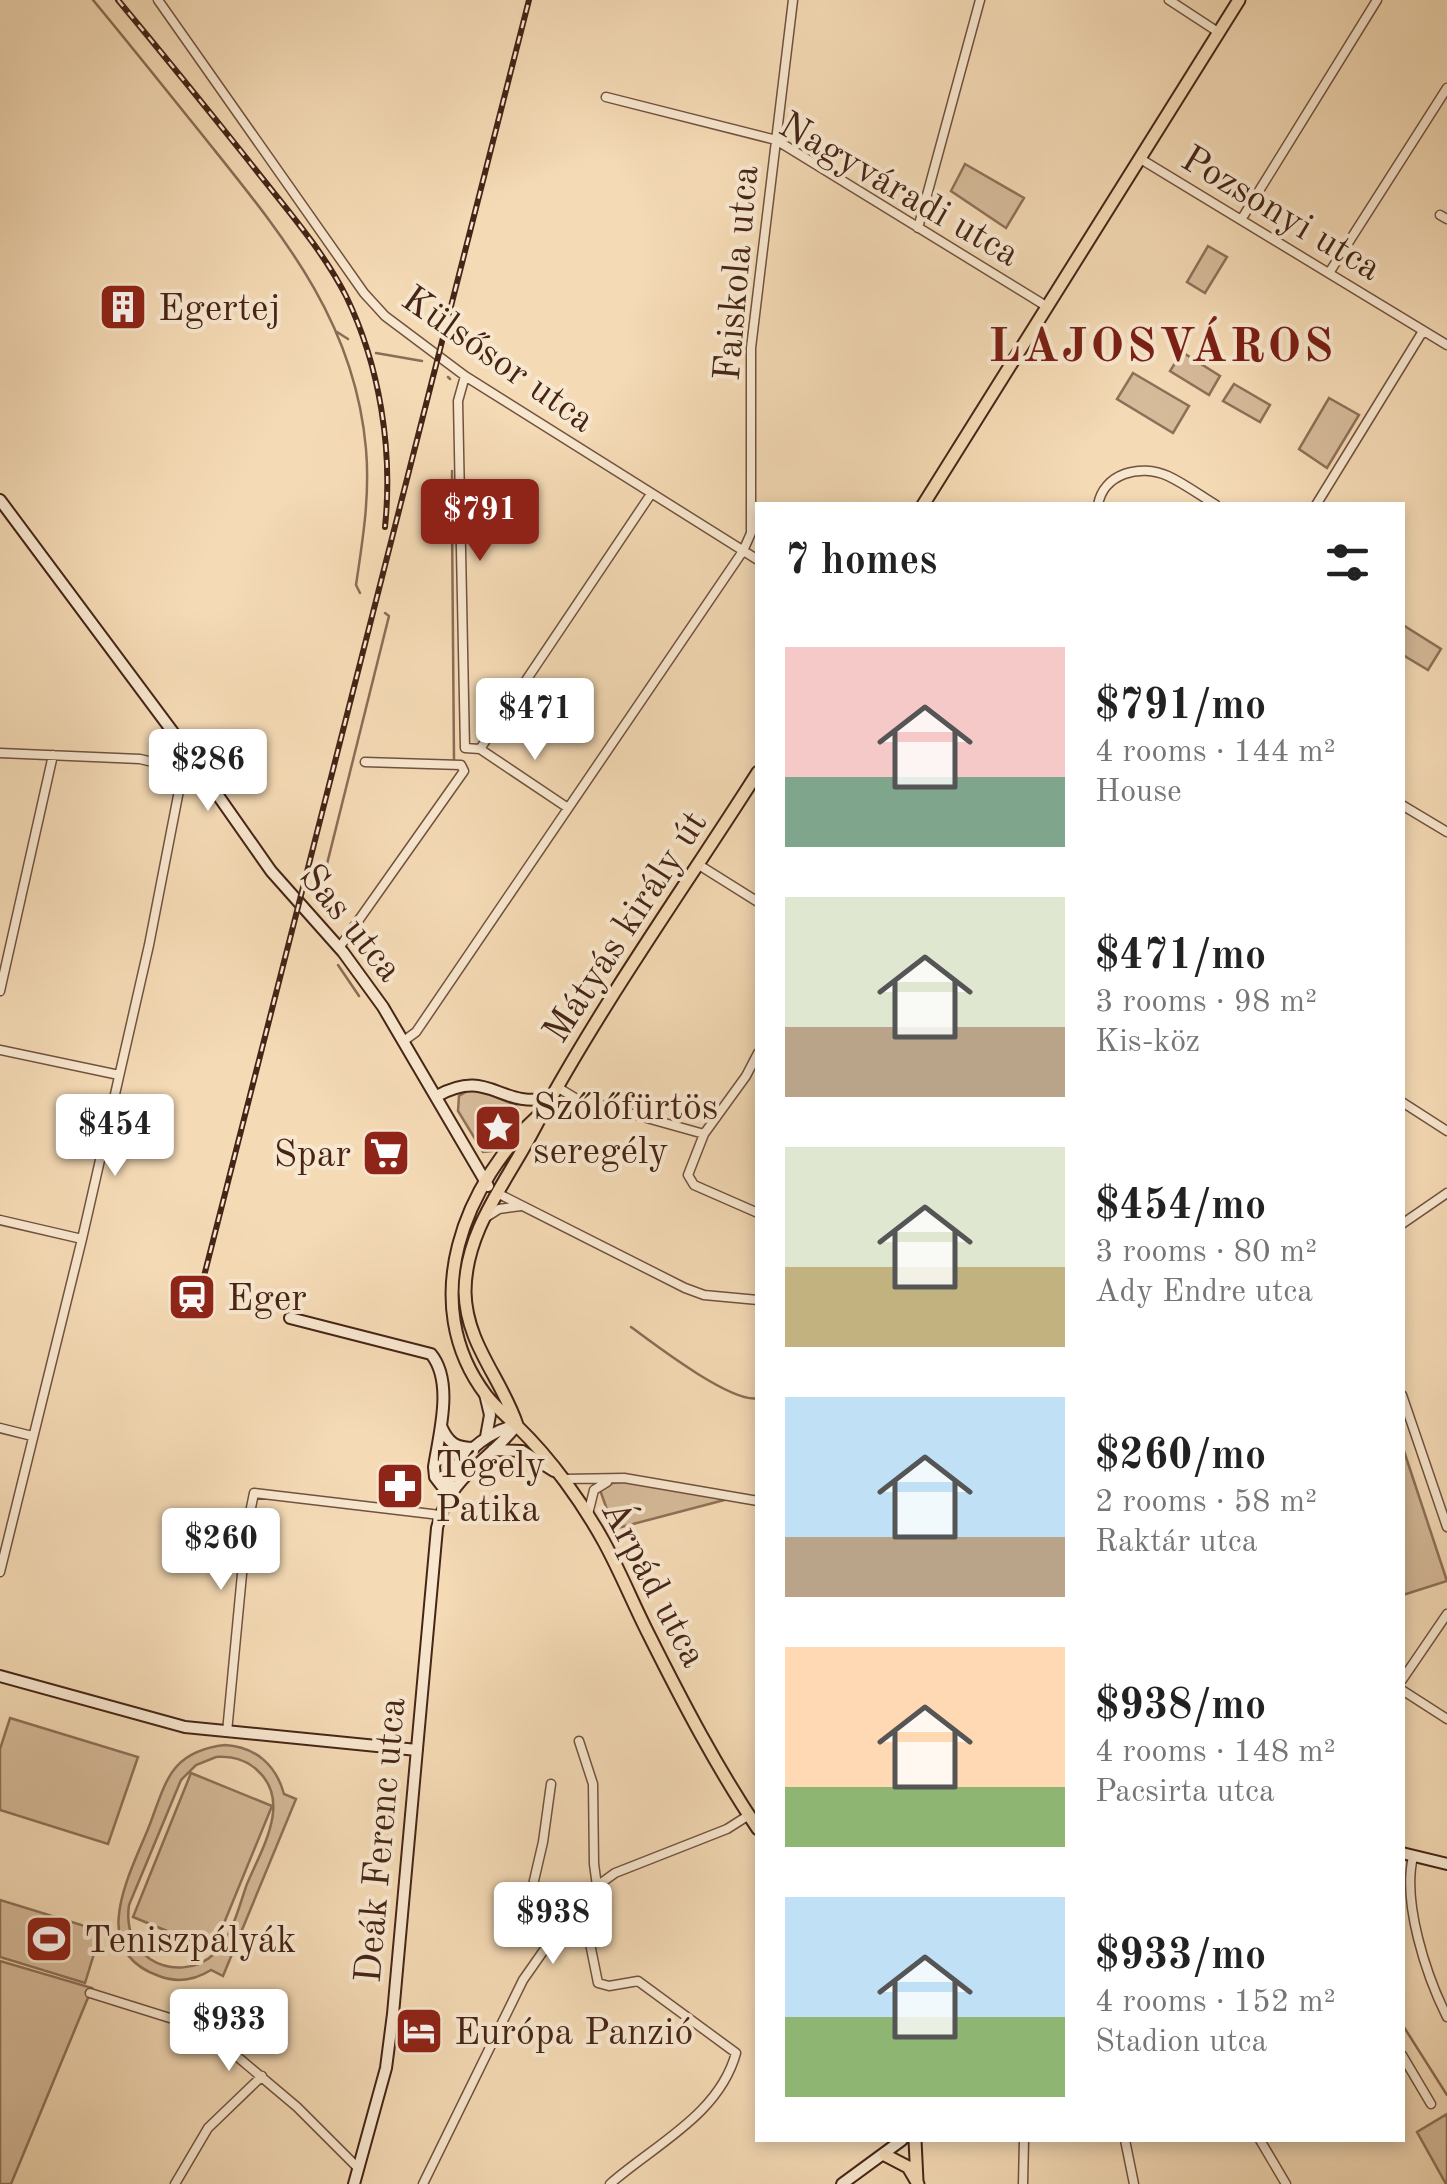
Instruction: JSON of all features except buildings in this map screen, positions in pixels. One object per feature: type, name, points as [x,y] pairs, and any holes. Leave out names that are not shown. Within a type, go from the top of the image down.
[{"type":"main road","points":[[926,502],[1239,0]]},
{"type":"main road","name":"Mátyás király út","points":[[517,1425],[512,1408],[478,1350],[470,1322],[465,1292],[469,1262],[482,1222],[554,1092],[755,777]]},
{"type":"main road","name":"Mátyás király út","points":[[517,1425],[484,1393],[465,1360],[450,1296],[458,1248],[484,1184],[528,1124],[542,1112]]},
{"type":"main road","name":"Árpád utca","points":[[517,1425],[588,1514],[693,1722],[755,1825]]},
{"type":"main road","points":[[917,2143],[918,2184]]},
{"type":"main road","points":[[884,2155],[908,2167],[918,2184]]},
{"type":"street","name":"Külsősor utca","points":[[158,0],[364,293],[385,316],[465,376],[755,558]]},
{"type":"street","name":"Faiskola utca","points":[[743,551],[751,534],[751,348],[794,0]]},
{"type":"street","points":[[918,228],[980,0]]},
{"type":"street","points":[[1168,0],[1218,32]]},
{"type":"street","points":[[1241,220],[1377,0]]},
{"type":"street","points":[[1329,274],[1447,88]]},
{"type":"street","name":"Nagyváradi utca","points":[[606,97],[776,140],[1046,306]]},
{"type":"street","name":"Pozsonyi utca","points":[[1139,158],[1447,346]]},
{"type":"street","points":[[1318,502],[1423,331]]},
{"type":"street","points":[[465,376],[458,400],[465,748],[480,749],[568,808]]},
{"type":"street","points":[[1099,502],[1108,482],[1133,472],[1150,471],[1168,476],[1211,502]]},
{"type":"street","points":[[480,749],[651,494]]},
{"type":"street","name":"Sas utca","points":[[0,500],[198,765],[271,870],[339,948],[405,1040],[484,1184],[496,1193]]},
{"type":"street","points":[[0,523],[8,512]]},
{"type":"street","points":[[405,1040],[416,1032],[743,551]]},
{"type":"street","points":[[0,753],[140,759],[182,775]]},
{"type":"street","points":[[0,991],[53,755]]},
{"type":"street","points":[[339,948],[464,771],[461,765],[365,762]]},
{"type":"street","points":[[182,775],[198,765]]},
{"type":"street","points":[[0,1572],[82,1239],[176,821],[182,775]]},
{"type":"street","points":[[1405,807],[1447,832]]},
{"type":"street","points":[[699,865],[755,900]]},
{"type":"street","points":[[0,1050],[119,1075]]},
{"type":"street","points":[[755,1059],[704,1134],[688,1175],[694,1185],[755,1211]]},
{"type":"street","points":[[746,1076],[755,1078]]},
{"type":"street","points":[[438,1096],[456,1086],[477,1084],[518,1101],[526,1108],[528,1124]]},
{"type":"street","points":[[518,1101],[554,1092],[704,1134]]},
{"type":"street","points":[[1405,1104],[1447,1131]]},
{"type":"street","points":[[496,1193],[704,1295],[755,1300]]},
{"type":"street","points":[[1405,1222],[1447,1193]]},
{"type":"street","points":[[482,1222],[499,1209],[521,1206]]},
{"type":"street","points":[[0,1220],[82,1239]]},
{"type":"street","points":[[290,1318],[431,1354],[440,1365],[444,1380],[435,1477],[448,1493]]},
{"type":"street","points":[[484,1393],[490,1415],[486,1437]]},
{"type":"street","points":[[1405,1404],[1447,1528]]},
{"type":"street","points":[[440,1422],[447,1440],[459,1448],[474,1448]]},
{"type":"street","points":[[448,1493],[452,1471],[474,1448],[486,1437],[517,1425]]},
{"type":"street","name":"Deák Ferenc utca","points":[[358,2183],[358,2168],[377,2107],[391,2032],[440,1514],[448,1493],[467,1471],[517,1425]]},
{"type":"street","points":[[0,1428],[32,1436]]},
{"type":"street","points":[[437,1446],[443,1462],[452,1471],[467,1471]]},
{"type":"street","points":[[492,1450],[522,1451],[558,1475],[653,1482],[755,1500]]},
{"type":"street","points":[[588,1514],[594,1490],[610,1480]]},
{"type":"street","points":[[227,1732],[246,1532],[254,1492],[440,1514]]},
{"type":"street","points":[[1405,1676],[1447,1614]]},
{"type":"street","points":[[0,1676],[162,1721],[227,1732],[417,1750]]},
{"type":"street","points":[[1405,1692],[1447,1719]]},
{"type":"street","points":[[579,1742],[593,1784],[598,1886]]},
{"type":"street","points":[[551,1784],[543,1842],[522,1932],[552,1936]]},
{"type":"street","points":[[423,2184],[523,1980],[552,1936],[615,1873],[727,1829],[748,1815]]},
{"type":"street","points":[[1447,1864],[1408,1855],[1409,1898],[1447,2016]]},
{"type":"street","points":[[582,1904],[598,1983],[610,1986],[638,1981],[736,2054],[721,2085],[683,2129],[610,2184]]},
{"type":"street","points":[[90,1993],[174,2019],[232,2053],[262,2076],[358,2168]]},
{"type":"street","points":[[1405,2060],[1431,2104]]},
{"type":"street","points":[[175,2184],[208,2128],[262,2076]]},
{"type":"street","points":[[842,2184],[900,2142]]},
{"type":"street","points":[[1022,2184],[1024,2142]]},
{"type":"street","points":[[1125,2142],[1134,2184]]},
{"type":"street","points":[[1261,2142],[1286,2184]]},
{"type":"shaded area","points":[[965,164],[1024,198],[1006,228],[951,191]]},
{"type":"shaded area","points":[[1208,246],[1227,257],[1205,293],[1187,282]]},
{"type":"shaded area","points":[[1182,352],[1220,376],[1209,395],[1170,371]]},
{"type":"shaded area","points":[[1133,373],[1189,406],[1173,433],[1117,399]]},
{"type":"shaded area","points":[[1234,384],[1270,405],[1260,422],[1223,401]]},
{"type":"shaded area","points":[[1329,398],[1359,415],[1327,468],[1299,449]]},
{"type":"shaded area","points":[[1405,626],[1441,649],[1428,670],[1405,656]]},
{"type":"shaded area","points":[[474,1087],[519,1110],[492,1151],[483,1152],[458,1111],[459,1096]]},
{"type":"shaded area","points":[[1405,1454],[1447,1581],[1405,1594]]},
{"type":"shaded area","points":[[627,1481],[732,1498],[614,1529],[600,1490]]},
{"type":"shaded area","points":[[10,1718],[138,1757],[108,1844],[0,1810],[0,1749]]},
{"type":"shaded area","points":[[225,1745],[246,1749],[263,1759],[276,1774],[284,1794],[296,1799],[223,1976],[211,1970],[186,1979],[166,1978],[137,1964],[124,1949],[119,1911],[124,1890],[172,1772],[193,1754]],"holes":[[[216,1757],[249,1764],[268,1783],[273,1797],[270,1826],[226,1939],[200,1963],[166,1966],[150,1959],[135,1942],[128,1920],[129,1905],[181,1780],[196,1765]]]},
{"type":"shaded area","points":[[191,1773],[272,1806],[213,1950],[133,1917]]},
{"type":"shaded area","name":"Teniszpályák","points":[[0,1900],[101,1931],[85,1983],[0,1957]]},
{"type":"shaded area","points":[[0,1961],[92,1988],[11,2184],[0,2184]]},
{"type":"shaded area","points":[[1447,2114],[1447,2184],[1446,2184],[1417,2132]]},
{"type":"waterway","points":[[93,0],[263,212],[331,321],[359,403],[366,449],[366,500],[356,585],[360,593]]},
{"type":"waterway","points":[[337,332],[348,339]]},
{"type":"waterway","points":[[376,353],[422,361]]},
{"type":"waterway","points":[[452,471],[452,502]]},
{"type":"waterway","points":[[452,506],[452,514]]},
{"type":"waterway","points":[[452,521],[454,760]]},
{"type":"waterway","points":[[319,896],[389,616],[385,613]]},
{"type":"waterway","points":[[338,965],[359,996]]},
{"type":"waterway","points":[[631,1327],[712,1383],[755,1398]]},
{"type":"waterway","points":[[1405,2029],[1447,2095]]},
{"type":"railway","points":[[118,0],[300,226],[346,296],[368,351],[381,409],[387,468],[385,527]]},
{"type":"railway","points":[[202,1284],[529,0]]},
{"type":"place","name":"Egertej","points":[[123,307]]},
{"type":"place","name":"Szőlőfürtös seregély","points":[[498,1128]]},
{"type":"place","name":"Spar","points":[[386,1153]]},
{"type":"place","name":"Eger","points":[[192,1297]]},
{"type":"place","name":"Tégely Patika","points":[[400,1486]]},
{"type":"place","name":"Teniszpályák","points":[[49,1939]]},
{"type":"place","name":"Európa Panzió","points":[[419,2031]]},
{"type":"district","name":"LAJOSVÁROS","points":[[1162,344]]}]
